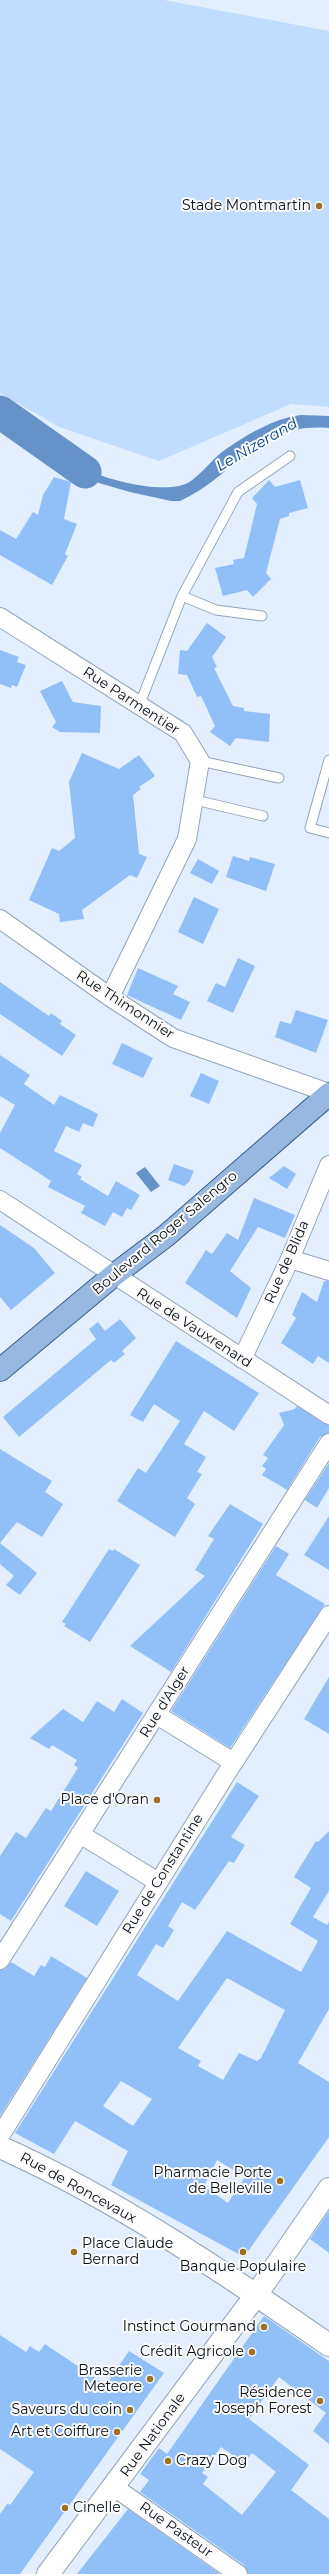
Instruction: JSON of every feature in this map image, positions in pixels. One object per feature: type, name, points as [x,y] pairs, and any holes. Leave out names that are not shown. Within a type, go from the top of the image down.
[{"type":"main road","name":"Boulevard Roger Salengro","points":[[0,1370],[114,1275],[167,1235],[329,1093]]},
{"type":"main road","name":"Rue de Roncevaux","points":[[0,2147],[38,2164],[129,2216],[256,2295],[329,2345]]},
{"type":"main road","name":"Rue Nationale","points":[[48,2574],[256,2295],[329,2189]]},
{"type":"street","name":"Rue Parmentier","points":[[0,617],[183,734],[200,761]]},
{"type":"street","points":[[110,997],[187,839],[195,800],[200,761]]},
{"type":"street","name":"Rue Thimonnier","points":[[0,919],[110,997],[173,1038],[329,1093]]},
{"type":"street","name":"Rue de Blida","points":[[242,1358],[290,1259],[329,1165]]},
{"type":"street","name":"Rue de Vauxrenard","points":[[0,1200],[329,1414]]},
{"type":"street","points":[[290,1259],[329,1271]]},
{"type":"street","name":"Rue d'Alger","points":[[0,1960],[329,1443]]},
{"type":"street","name":"Rue de Constantine","points":[[0,2136],[233,1762],[329,1615]]},
{"type":"street","points":[[157,1715],[233,1762]]},
{"type":"street","points":[[80,1834],[158,1882]]},
{"type":"street","name":"Rue Pasteur","points":[[114,2487],[238,2574]]},
{"type":"lane","points":[[140,706],[182,596],[238,492],[290,456]]},
{"type":"lane","points":[[182,596],[216,610],[262,616]]},
{"type":"lane","points":[[329,760],[310,828],[329,833]]},
{"type":"lane","points":[[200,761],[280,778]]},
{"type":"lane","points":[[195,800],[263,816]]},
{"type":"shaded area","points":[[0,0],[164,0],[329,31],[329,407],[291,404],[159,461],[59,427],[0,393]]},
{"type":"water","points":[[0,400],[17,409],[44,433],[35,447],[0,418]]},
{"type":"water","points":[[301,415],[329,416],[329,428],[303,428],[282,433],[264,441],[200,490],[180,501],[171,501],[130,492],[92,481],[43,453],[53,440],[80,465],[90,471],[126,483],[155,487],[169,487],[181,485],[191,481],[222,452],[250,434],[280,420]]},
{"type":"water","points":[[145,1167],[160,1186],[151,1192],[136,1173]]},
{"type":"building","points":[[54,477],[71,482],[64,519],[77,524],[65,554],[68,556],[52,585],[0,555],[0,530],[16,539],[33,512],[38,515],[43,495]]},
{"type":"building","points":[[269,480],[275,487],[300,480],[308,508],[289,513],[289,516],[280,519],[266,573],[271,579],[253,597],[247,590],[223,596],[215,568],[234,564],[233,560],[244,558],[257,504],[252,498]]},
{"type":"building","points":[[207,623],[226,637],[212,657],[217,667],[214,668],[233,706],[244,708],[244,711],[270,714],[269,742],[236,738],[230,746],[210,732],[215,726],[201,696],[197,697],[187,675],[178,674],[180,650],[187,651]]},
{"type":"building","points":[[0,650],[19,657],[17,662],[26,665],[17,687],[12,685],[11,688],[0,684]]},
{"type":"building","points":[[62,681],[73,702],[101,706],[100,733],[60,732],[52,727],[56,722],[40,691]]},
{"type":"building","points":[[82,753],[119,769],[139,755],[155,776],[139,787],[141,789],[133,795],[139,854],[147,857],[137,878],[130,875],[82,910],[84,919],[60,922],[59,914],[29,900],[52,848],[59,851],[75,838],[69,782]]},
{"type":"building","points":[[233,856],[249,861],[250,857],[275,864],[266,891],[226,877]]},
{"type":"building","points":[[198,859],[219,871],[212,884],[190,873]]},
{"type":"building","points":[[194,897],[219,909],[203,944],[178,932]]},
{"type":"building","points":[[238,958],[255,966],[233,1013],[207,1001],[216,983],[225,987]]},
{"type":"building","points":[[138,968],[178,986],[173,994],[190,1002],[181,1020],[127,995]]},
{"type":"building","points":[[0,982],[49,1016],[51,1013],[62,1021],[60,1024],[76,1035],[62,1056],[0,1014]]},
{"type":"building","points":[[296,1010],[328,1020],[316,1053],[275,1037],[280,1021],[291,1024]]},
{"type":"building","points":[[122,1043],[153,1058],[143,1078],[112,1064]]},
{"type":"building","points":[[0,1055],[30,1075],[24,1084],[54,1105],[60,1095],[98,1114],[93,1127],[83,1123],[79,1132],[66,1126],[54,1151],[82,1165],[77,1174],[82,1177],[80,1179],[108,1196],[116,1181],[140,1195],[131,1210],[127,1208],[122,1217],[113,1212],[105,1226],[81,1213],[85,1206],[48,1187],[51,1181],[0,1148],[0,1133],[15,1105],[0,1096]]},
{"type":"building","points":[[201,1073],[219,1081],[209,1104],[190,1096]]},
{"type":"building","points":[[174,1164],[194,1171],[189,1182],[184,1186],[168,1180]]},
{"type":"building","points":[[284,1166],[296,1174],[287,1189],[269,1178]]},
{"type":"building","points":[[254,1198],[295,1215],[285,1238],[258,1227],[230,1271],[251,1288],[237,1318],[185,1283],[206,1250],[212,1254],[227,1233],[238,1240]]},
{"type":"building","points":[[0,1225],[34,1248],[55,1273],[11,1310],[0,1297]]},
{"type":"building","points":[[324,1281],[329,1281],[329,1363],[318,1356],[313,1364],[281,1343],[296,1318],[292,1315],[302,1292],[317,1302]]},
{"type":"building","points":[[120,1319],[136,1338],[122,1351],[125,1354],[114,1363],[111,1360],[19,1437],[3,1417],[96,1339],[89,1329],[98,1322],[105,1331]]},
{"type":"building","points":[[176,1341],[259,1393],[234,1431],[204,1411],[184,1444],[206,1457],[197,1472],[202,1474],[187,1498],[195,1504],[175,1537],[117,1501],[138,1468],[146,1473],[180,1421],[154,1404],[143,1422],[130,1415]]},
{"type":"building","points":[[297,1406],[329,1425],[329,1433],[320,1437],[287,1490],[262,1475],[266,1469],[262,1466],[268,1458],[263,1455],[284,1425],[279,1413],[295,1409]]},
{"type":"building","points":[[0,1449],[52,1481],[45,1492],[63,1504],[42,1537],[17,1522],[0,1543]]},
{"type":"building","points":[[329,1463],[329,1488],[317,1508],[305,1500]]},
{"type":"building","points":[[230,1504],[263,1524],[171,1672],[130,1646],[205,1576],[195,1570],[214,1539],[208,1536]]},
{"type":"building","points":[[329,1516],[329,1570],[304,1555]]},
{"type":"building","points":[[0,1543],[37,1573],[20,1595],[6,1585],[14,1576],[0,1564]]},
{"type":"building","points":[[276,1546],[289,1554],[276,1575],[325,1604],[230,1748],[171,1711]]},
{"type":"building","points":[[109,1549],[113,1551],[114,1549],[140,1565],[90,1642],[64,1626],[66,1624],[62,1622]]},
{"type":"building","points":[[329,1677],[329,1734],[304,1719]]},
{"type":"building","points":[[122,1699],[143,1713],[11,1921],[0,1914],[0,1856],[16,1832],[26,1838],[46,1808],[51,1811],[78,1768],[74,1765],[77,1760],[52,1745],[49,1749],[30,1738],[63,1709],[83,1722],[97,1701],[114,1712]]},
{"type":"building","points":[[237,1782],[259,1796],[231,1837],[245,1845],[234,1863],[229,1861],[195,1910],[182,1902],[168,1926],[174,1930],[163,1948],[156,1944],[137,1975],[178,2001],[227,1931],[301,1972],[318,1941],[290,1924],[311,1888],[294,1877],[316,1841],[318,1842],[329,1831],[329,1891],[313,1917],[327,1925],[329,1922],[329,2009],[298,2063],[329,2082],[329,2137],[244,2257],[111,2185],[128,2151],[75,2121],[54,2154],[15,2133]],"holes":[[[227,1978],[285,2010],[261,2058],[257,2061],[239,2053],[223,2080],[198,2066],[201,2061],[178,2048]],[[121,2081],[152,2099],[133,2126],[103,2106]],[[217,2160],[245,2177],[228,2203],[204,2186]]]},
{"type":"building","points":[[86,1871],[119,1891],[97,1926],[64,1906]]},
{"type":"building","points":[[51,1956],[87,1978],[0,2116],[0,1970],[5,1969],[11,1962],[34,1976],[41,1965],[45,1967]]},
{"type":"building","points":[[329,2211],[329,2253],[310,2239]]},
{"type":"building","points":[[264,2316],[329,2361],[329,2444],[313,2431],[326,2413],[279,2377],[249,2419],[309,2465],[291,2490],[329,2519],[329,2574],[248,2574],[244,2565],[140,2492],[149,2480],[140,2474],[159,2448],[167,2454]],"holes":[[[221,2447],[244,2463],[252,2453],[276,2472],[242,2515],[203,2484],[208,2477],[202,2473]]]},
{"type":"building","points":[[0,2335],[26,2352],[30,2346],[39,2352],[45,2344],[106,2385],[129,2351],[164,2373],[20,2574],[0,2574],[0,2514],[8,2503],[10,2505],[34,2472],[0,2449]]},
{"type":"building","points":[[128,2509],[220,2574],[77,2574]]},
{"type":"waterway","name":"Le Nizerand","points":[[0,412],[85,472]]},
{"type":"place","name":"Stade Montmartin","points":[[319,206]]},
{"type":"place","name":"Place d'Oran","points":[[157,1800]]},
{"type":"place","name":"Pharmacie Porte de Belleville","points":[[280,2181]]},
{"type":"place","name":"Place Claude Bernard","points":[[74,2252]]},
{"type":"place","name":"Banque Populaire","points":[[243,2252]]},
{"type":"place","name":"Instinct Gourmand","points":[[264,2327]]},
{"type":"place","name":"Crédit Agricole","points":[[252,2352]]},
{"type":"place","name":"Brasserie Meteore","points":[[150,2379]]},
{"type":"place","name":"Résidence Joseph Forest","points":[[320,2401]]},
{"type":"place","name":"Saveurs du coin","points":[[130,2410]]},
{"type":"place","name":"Art et Coiffure","points":[[117,2432]]},
{"type":"place","name":"Crazy Dog","points":[[168,2461]]},
{"type":"place","name":"Cinelle","points":[[65,2508]]}]
